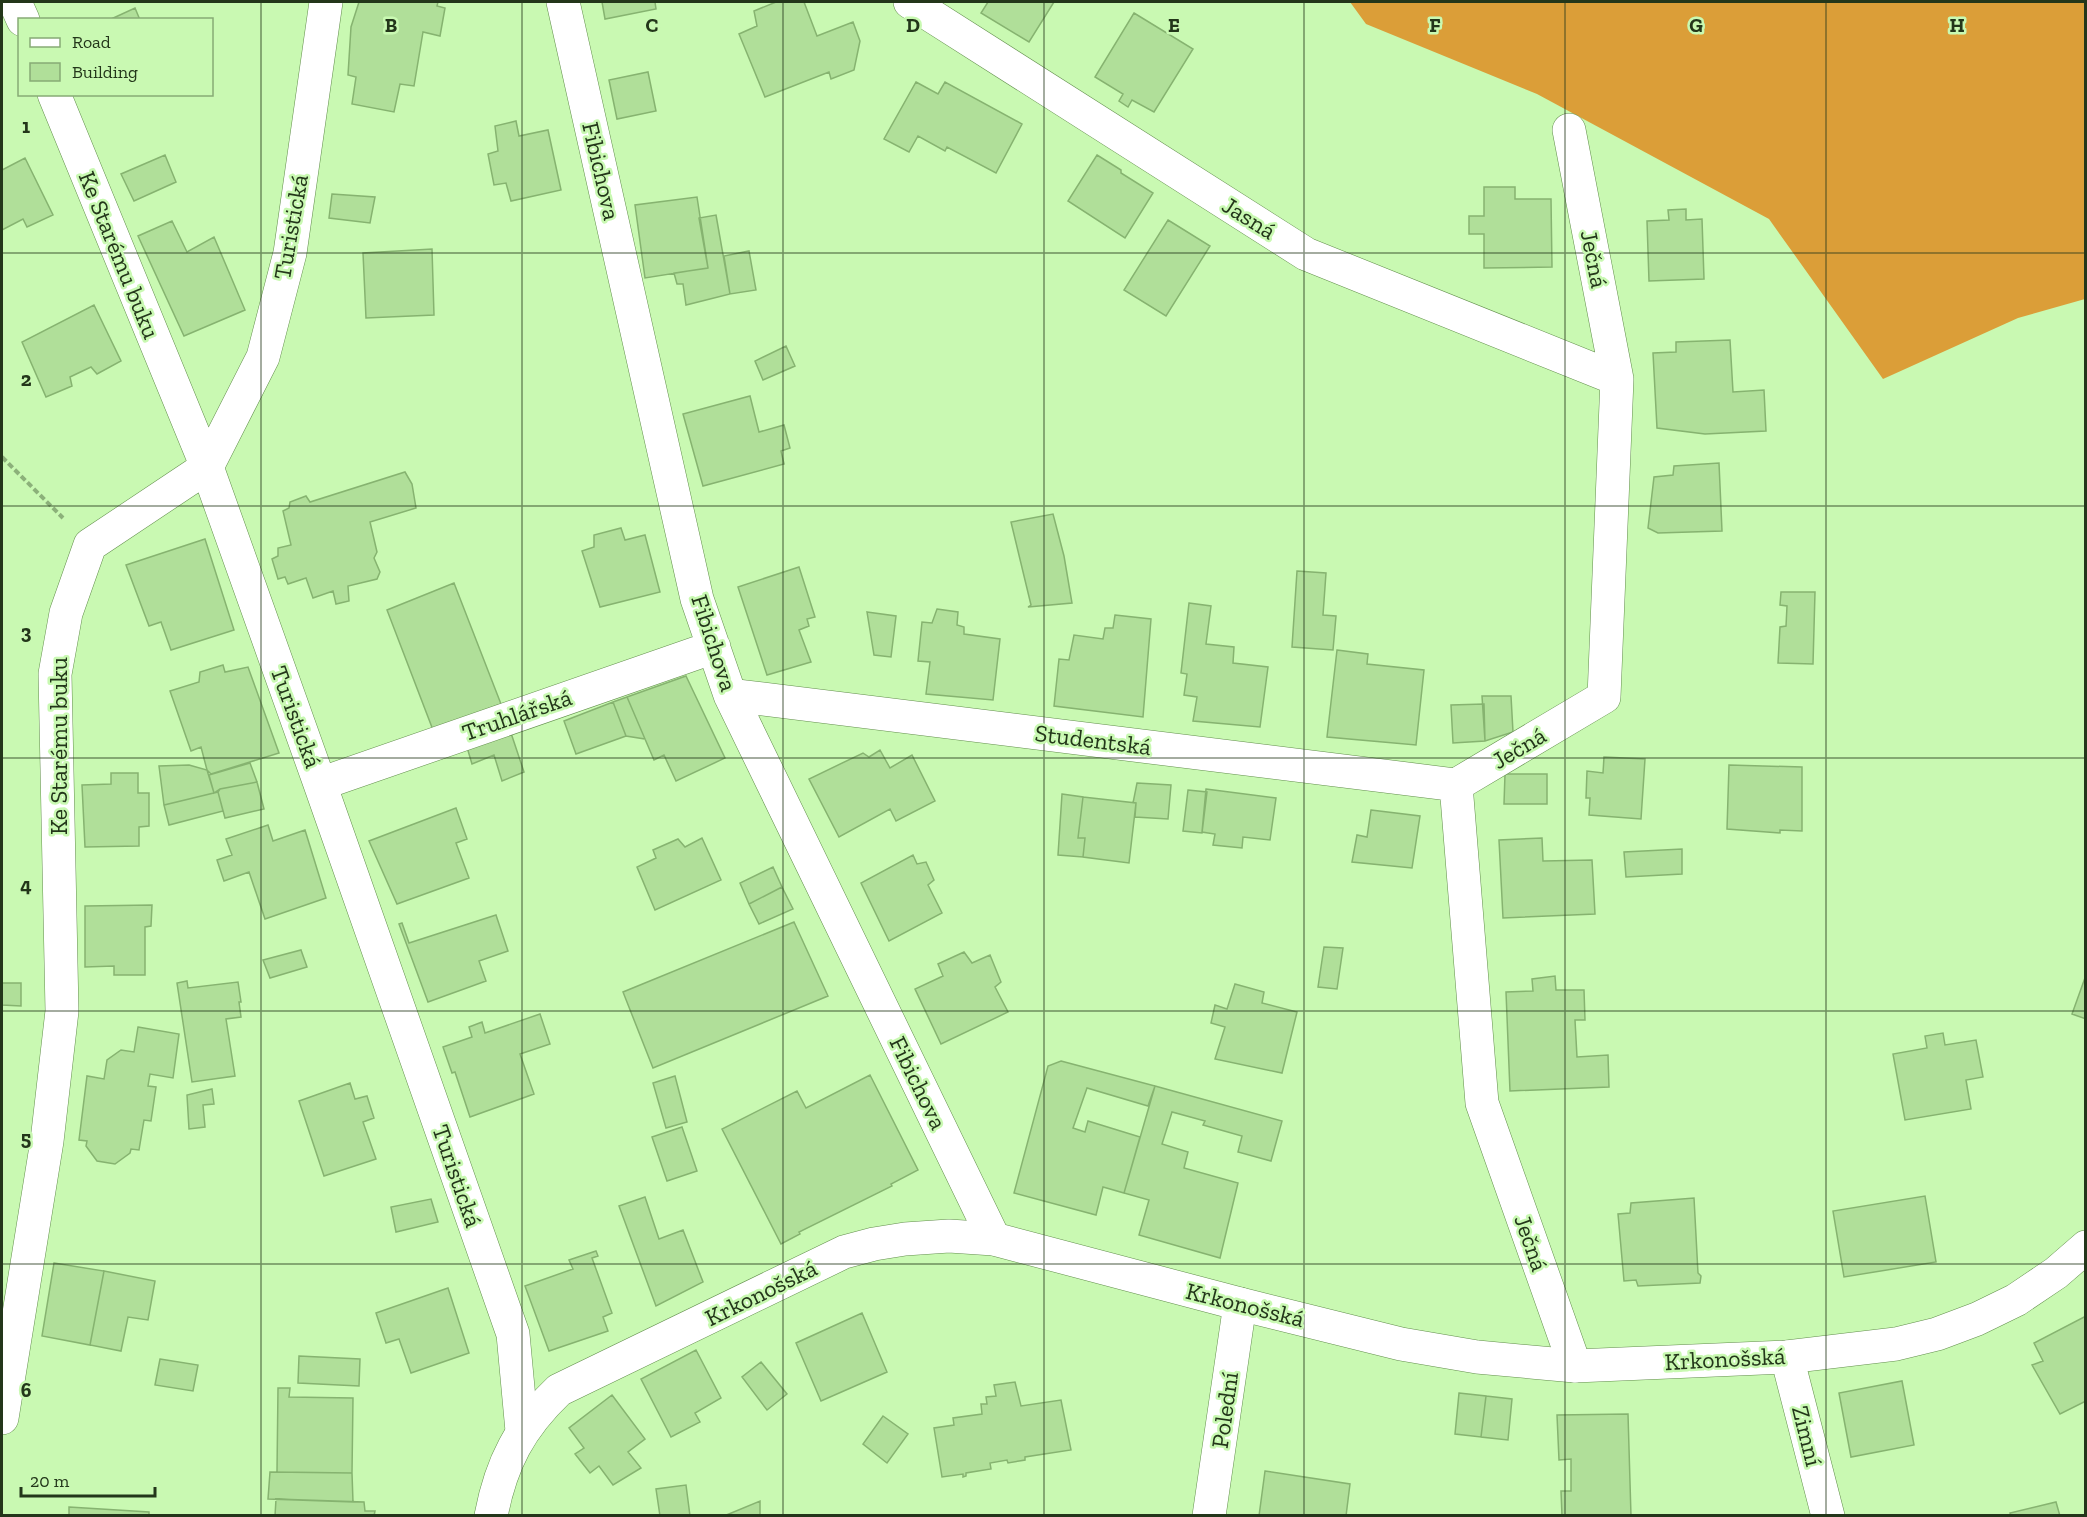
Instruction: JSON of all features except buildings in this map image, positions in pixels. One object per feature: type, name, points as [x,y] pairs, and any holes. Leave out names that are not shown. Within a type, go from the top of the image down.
[{"type":"street","points":[[15,2],[22,18]]},
{"type":"street","name":"Turistická","points":[[326,2],[290,254],[263,357],[207,467],[513,1334],[522,1431]]},
{"type":"street","name":"Fibichova","points":[[562,2],[695,587],[730,695],[994,1239]]},
{"type":"street","name":"Jasná","points":[[910,2],[1306,254],[1617,379]]},
{"type":"street","name":"Ke Starému buku","points":[[55,96],[207,467]]},
{"type":"street","name":"Ječná","points":[[1569,130],[1617,379],[1604,697],[1456,785],[1482,1103],[1575,1366]]},
{"type":"street","points":[[90,545],[207,467]]},
{"type":"street","name":"Ke Starému buku","points":[[2,1418],[47,1141],[62,1011],[55,674],[66,613],[90,545]]},
{"type":"street","name":"Truhlářská","points":[[320,783],[714,647]]},
{"type":"street","name":"Studentská","points":[[730,695],[1456,785]]},
{"type":"street","name":"Krkonošská","points":[[491,1515],[505,1463],[522,1431],[539,1409],[559,1390],[844,1252],[874,1244],[949,1236],[994,1239],[1401,1344],[1477,1357],[1575,1366],[1787,1357],[1896,1344],[1937,1334],[2016,1300],[2056,1273],[2085,1247]]},
{"type":"street","name":"Polední","points":[[1209,1515],[1240,1304]]},
{"type":"street","name":"Zimní","points":[[1787,1357],[1828,1515]]},
{"type":"path","points":[[2,457],[90,545]]},
{"type":"shaded area","points":[[1350,2],[2085,2],[2085,299],[2018,318],[1883,379],[1769,219],[1537,94],[1366,24]]}]
